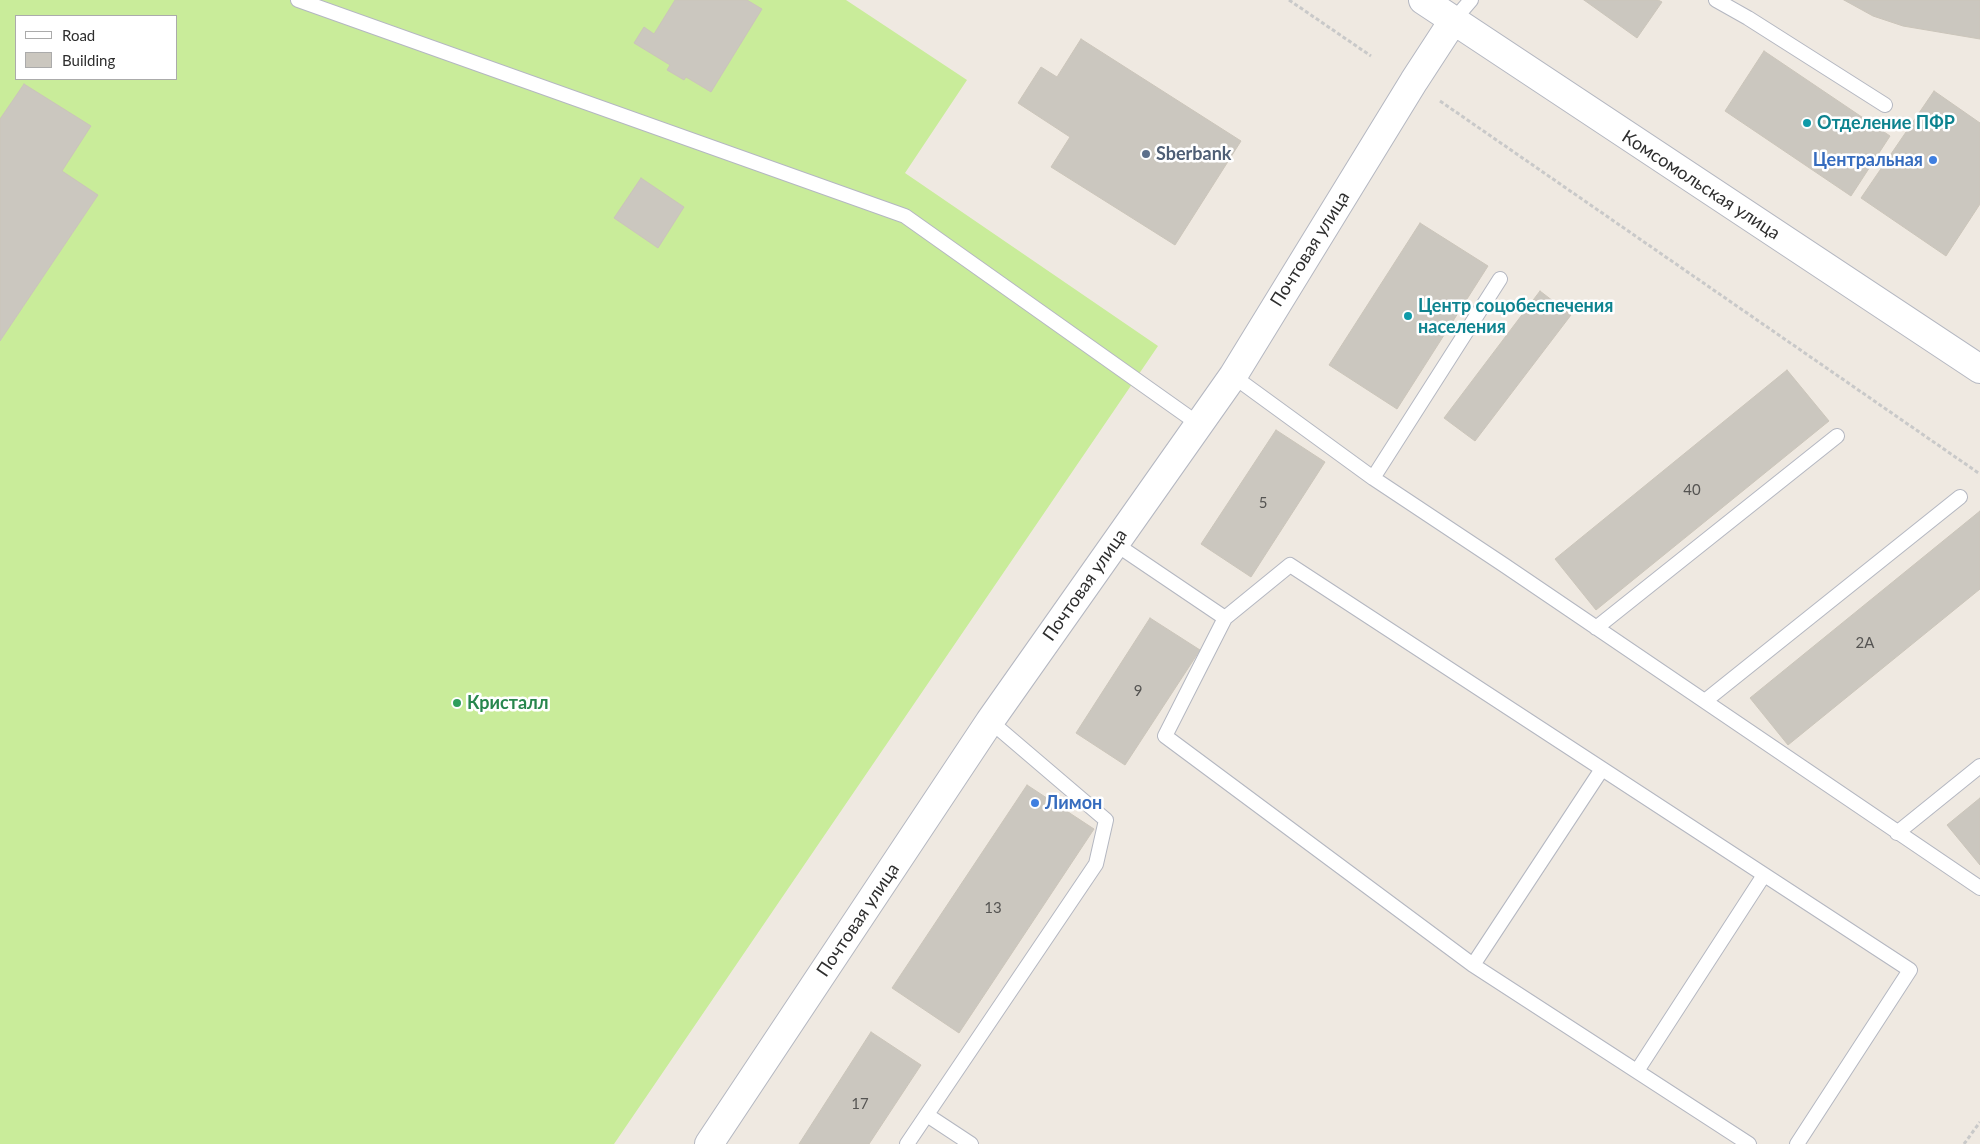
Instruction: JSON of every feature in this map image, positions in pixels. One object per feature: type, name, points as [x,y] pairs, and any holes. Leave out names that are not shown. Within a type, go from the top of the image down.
[{"type":"street","name":"Комсомольская улица","points":[[1423,0],[1980,369]]},
{"type":"street","name":"Почтовая улица","points":[[709,1144],[990,721],[1114,543],[1200,425],[1453,21]]},
{"type":"lane","points":[[298,0],[905,216],[1200,425]]},
{"type":"lane","points":[[1453,21],[1470,0]]},
{"type":"lane","points":[[1716,0],[1748,18],[1885,105]]},
{"type":"lane","points":[[1373,478],[1500,279]]},
{"type":"lane","points":[[1232,376],[1373,478],[1980,888]]},
{"type":"lane","points":[[1596,628],[1836,436]]},
{"type":"lane","points":[[1705,701],[1960,497]]},
{"type":"lane","points":[[1114,543],[1225,618]]},
{"type":"lane","points":[[1749,1144],[1473,965],[1165,736],[1225,618],[1290,564],[1910,970],[1797,1144]]},
{"type":"lane","points":[[907,1144],[1096,864],[1106,820],[990,721]]},
{"type":"lane","points":[[1897,833],[1980,766]]},
{"type":"lane","points":[[1473,965],[1602,769]]},
{"type":"lane","points":[[1637,1071],[1764,874]]},
{"type":"lane","points":[[927,1115],[971,1144]]},
{"type":"path","points":[[1289,0],[1372,56]]},
{"type":"path","points":[[1437,99],[1980,474]]},
{"type":"path","points":[[1964,1144],[1980,1122]]},
{"type":"green space","name":"Кристалл","points":[[0,0],[846,0],[967,80],[905,173],[1158,346],[614,1144],[0,1144]]},
{"type":"building","points":[[675,0],[747,0],[762,9],[711,92],[686,77],[684,80],[667,70],[670,65],[634,43],[644,27],[654,34]]},
{"type":"building","points":[[1584,0],[1658,0],[1662,2],[1637,38]]},
{"type":"building","points":[[1844,0],[1980,0],[1980,39],[1903,26],[1873,16]]},
{"type":"building","name":"Sberbank","points":[[1081,39],[1241,141],[1175,245],[1051,167],[1070,137],[1018,103],[1041,67],[1057,77]]},
{"type":"building","name":"Отделение ПФР","points":[[1764,51],[1890,136],[1851,196],[1725,111]]},
{"type":"building","points":[[24,84],[91,126],[62,171],[98,195],[0,341],[0,119]]},
{"type":"building","name":"Центральная","points":[[1934,91],[1980,123],[1980,204],[1946,256],[1861,198]]},
{"type":"building","points":[[641,178],[684,207],[658,248],[614,218]]},
{"type":"building","name":"Центр соцобеспечения населения","points":[[1420,223],[1488,266],[1397,409],[1329,365]]},
{"type":"building","points":[[1540,291],[1571,315],[1475,441],[1444,418]]},
{"type":"building","points":[[1787,370],[1829,421],[1596,610],[1555,559]]},
{"type":"building","points":[[1276,430],[1325,462],[1251,577],[1201,544]]},
{"type":"building","points":[[1980,511],[1980,589],[1788,745],[1750,698]]},
{"type":"building","points":[[1150,618],[1200,650],[1125,765],[1076,733]]},
{"type":"building","points":[[1027,785],[1094,829],[959,1033],[892,988]]},
{"type":"building","points":[[1980,798],[1980,865],[1947,825]]},
{"type":"building","points":[[871,1032],[921,1065],[869,1144],[799,1144]]},
{"type":"place","name":"Отделение ПФР","points":[[1807,123]]},
{"type":"place","name":"Sberbank","points":[[1146,154]]},
{"type":"place","name":"Центральная","points":[[1933,160]]},
{"type":"place","name":"Центр соцобеспечения населения","points":[[1408,316]]},
{"type":"place","name":"Кристалл","points":[[457,703]]},
{"type":"place","name":"Лимон","points":[[1035,803]]}]
